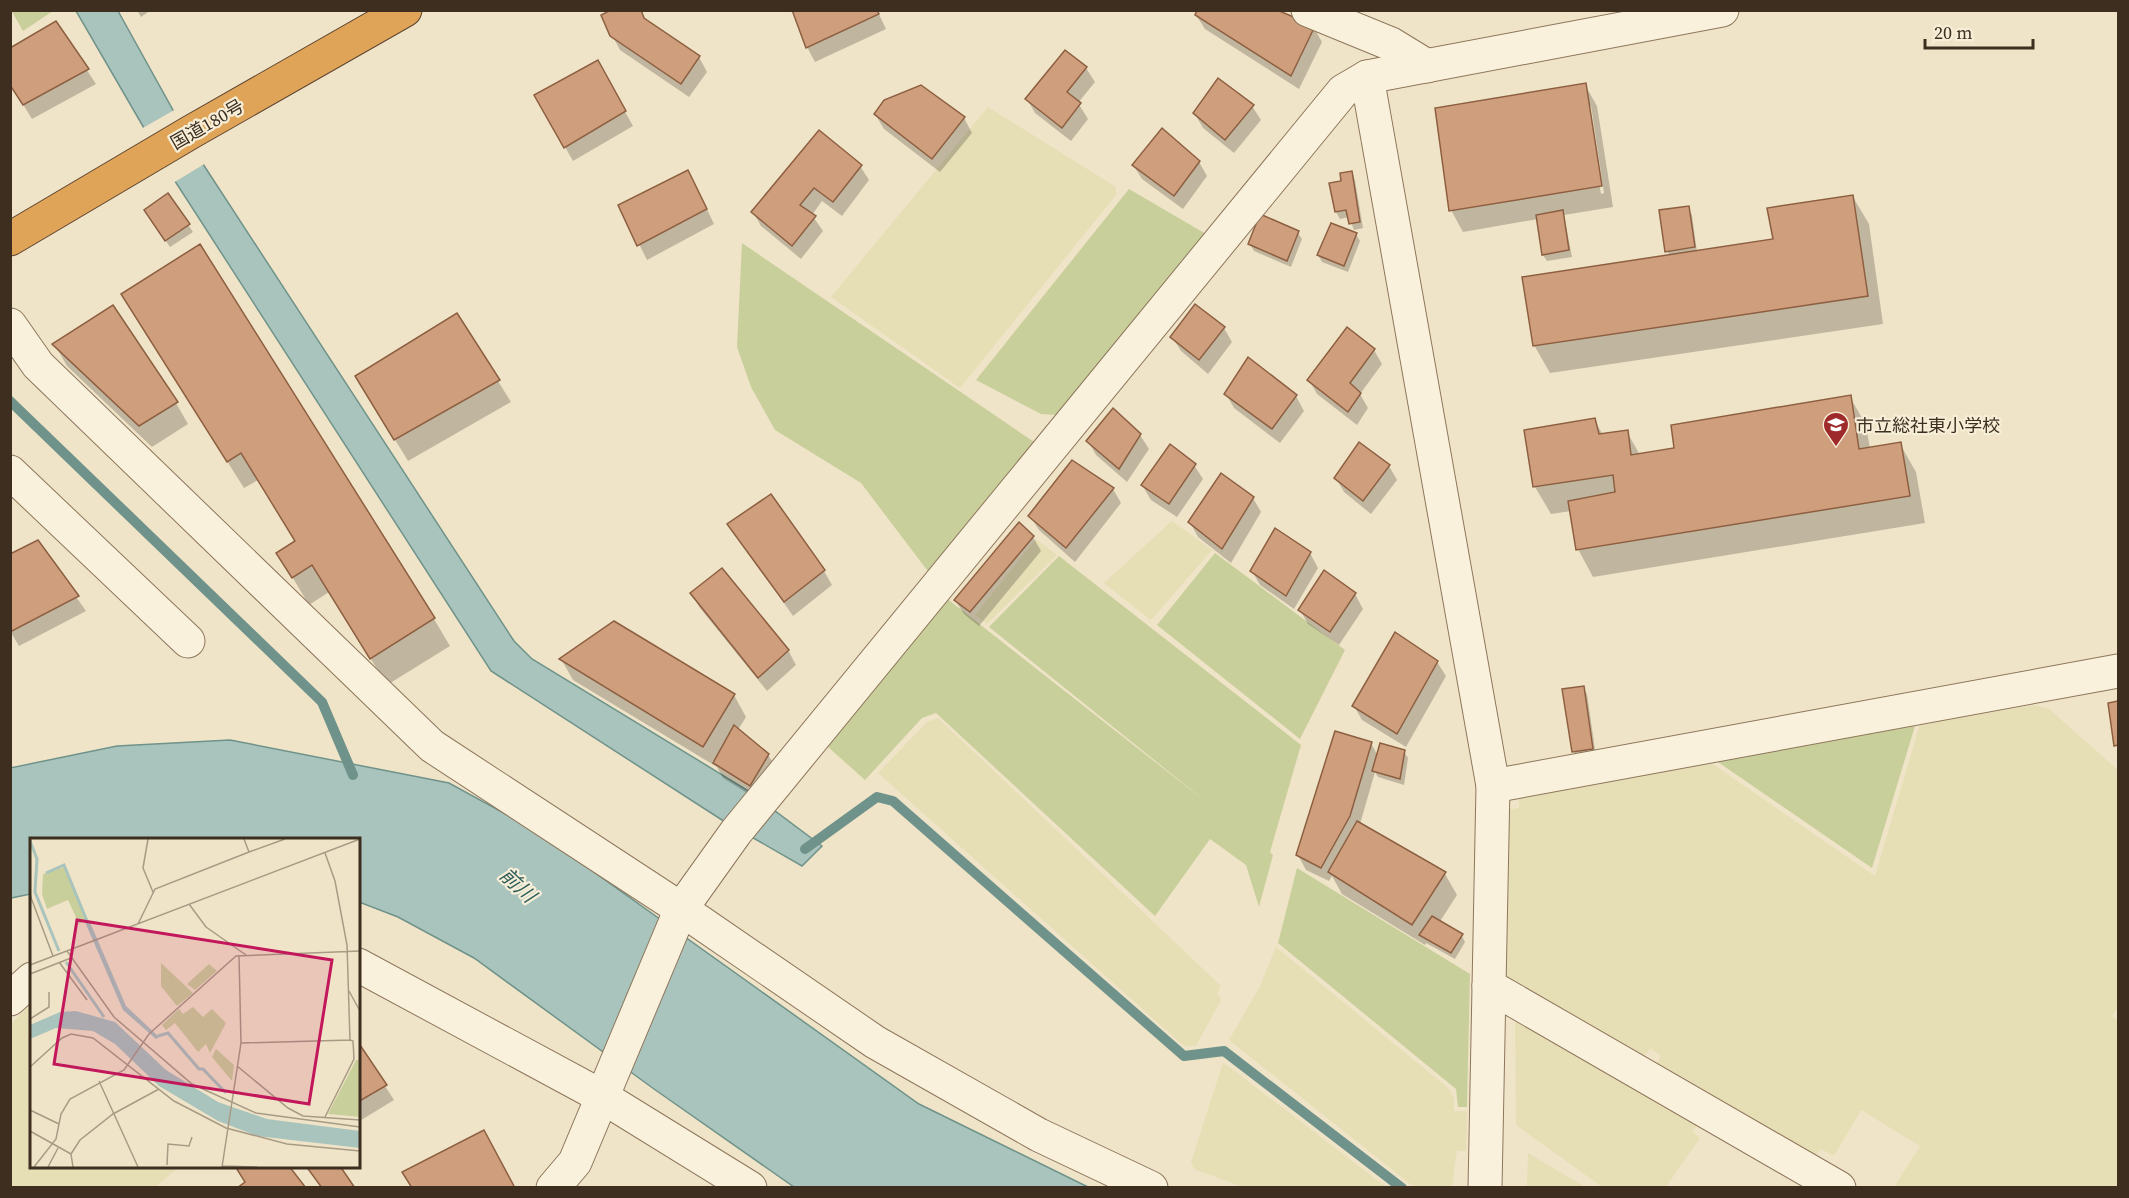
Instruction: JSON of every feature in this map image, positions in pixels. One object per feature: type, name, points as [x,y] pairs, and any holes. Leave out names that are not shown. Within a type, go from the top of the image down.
[{"type":"highway","name":"国道180号","points":[[10,239],[405,10]]},
{"type":"street","points":[[1308,10],[1391,44],[1427,66]]},
{"type":"street","points":[[553,1188],[576,1162],[679,914],[736,832],[1343,91],[1367,77],[1722,10]]},
{"type":"street","points":[[1367,77],[1493,786],[1485,1188]]},
{"type":"street","points":[[10,325],[38,365],[432,746],[679,914],[875,1042],[1039,1135],[1151,1188]]},
{"type":"street","points":[[10,472],[188,641]]},
{"type":"street","points":[[1493,786],[2118,671]]},
{"type":"street","points":[[360,966],[606,1086],[750,1188]]},
{"type":"street","points":[[10,999],[30,981]]},
{"type":"street","points":[[1489,986],[1839,1188]]},
{"type":"shaded area","points":[[988,107],[1116,187],[1116,195],[960,388],[831,297]]},
{"type":"shaded area","points":[[1172,521],[1212,550],[1151,620],[1104,583]]},
{"type":"shaded area","points":[[1036,539],[1057,555],[987,624],[975,615]]},
{"type":"shaded area","points":[[2035,705],[2049,709],[2118,770],[2118,1007],[2112,1016],[2118,1021],[2118,1187],[1894,1187],[1920,1146],[1861,1110],[1834,1156],[1821,1149],[1814,1157],[1656,1065],[1661,1056],[1650,1048],[1643,1059],[1502,980],[1504,810],[1519,808],[1519,797],[1711,763],[1875,876],[1920,724]]},
{"type":"shaded area","points":[[938,718],[1221,986],[1217,993],[1221,1000],[1196,1046],[1184,1046],[878,773],[927,722]]},
{"type":"shaded area","points":[[1276,947],[1448,1088],[1454,1097],[1454,1111],[1467,1111],[1466,1151],[1457,1151],[1452,1187],[1414,1187],[1229,1040],[1259,988]]},
{"type":"shaded area","points":[[30,1005],[30,1168],[178,1168],[155,1187],[11,1187],[11,1024]]},
{"type":"shaded area","points":[[1515,1015],[1701,1122],[1692,1131],[1700,1138],[1666,1187],[1602,1187],[1516,1125]]},
{"type":"shaded area","points":[[1223,1063],[1386,1187],[1243,1187],[1194,1169],[1191,1162]]},
{"type":"shaded area","points":[[1528,1153],[1585,1187],[1527,1187]]},
{"type":"green space","points":[[11,10],[53,10],[53,11],[23,31]]},
{"type":"green space","points":[[1129,189],[1206,234],[1056,415],[1041,414],[976,380]]},
{"type":"green space","points":[[742,243],[1037,444],[930,574],[861,483],[775,430],[751,387],[737,347]]},
{"type":"green space","points":[[1215,553],[1345,650],[1300,739],[1157,625]]},
{"type":"green space","points":[[1059,556],[1301,745],[1270,852],[1273,855],[1259,907],[1246,865],[1210,839],[1155,916],[936,713],[922,718],[865,780],[827,746],[945,597],[1210,805],[989,627]]},
{"type":"green space","points":[[1915,726],[1872,868],[1715,760]]},
{"type":"green space","points":[[1297,868],[1470,974],[1467,1107],[1458,1107],[1456,1089],[1278,943]]},
{"type":"water","points":[[76,11],[118,11],[203,164],[514,641],[532,659],[747,790],[822,846],[802,866],[722,820],[491,671],[173,178]]},
{"type":"water","name":"前川","points":[[230,740],[449,783],[535,830],[919,1104],[1088,1187],[794,1187],[474,958],[398,917],[360,902],[360,838],[30,838],[30,894],[11,898],[10,768],[117,746]]},
{"type":"pier","points":[[176,109],[206,163],[173,183],[141,129]]},
{"type":"building","points":[[611,10],[641,10],[644,18],[700,56],[681,84],[610,36],[601,15]]},
{"type":"building","points":[[792,10],[877,10],[879,14],[806,48]]},
{"type":"building","points":[[1197,10],[1277,10],[1315,26],[1291,76],[1195,15]]},
{"type":"building","points":[[56,21],[89,69],[23,105],[10,85],[10,48]]},
{"type":"building","points":[[1065,50],[1087,67],[1067,92],[1081,103],[1062,128],[1025,99]]},
{"type":"building","points":[[598,60],[626,111],[564,148],[534,95]]},
{"type":"building","points":[[1218,78],[1254,105],[1225,140],[1193,113]]},
{"type":"building","points":[[1586,83],[1602,186],[1449,211],[1435,108]]},
{"type":"building","points":[[921,85],[965,117],[932,159],[874,114],[884,100]]},
{"type":"building","points":[[1162,128],[1200,161],[1174,196],[1132,165]]},
{"type":"building","points":[[819,130],[862,165],[833,202],[814,188],[800,205],[816,216],[792,246],[751,212]]},
{"type":"building","points":[[688,170],[707,209],[637,246],[618,205]]},
{"type":"building","points":[[1352,171],[1360,222],[1349,224],[1346,210],[1335,212],[1329,183],[1341,181],[1340,173]]},
{"type":"building","points":[[168,193],[190,224],[165,241],[144,210]]},
{"type":"building","points":[[1853,195],[1868,296],[1533,346],[1522,277],[1773,239],[1767,208]]},
{"type":"building","points":[[1689,206],[1695,247],[1665,252],[1659,210]]},
{"type":"building","points":[[1563,210],[1569,250],[1542,255],[1536,215]]},
{"type":"building","points":[[1260,214],[1299,231],[1287,261],[1248,244]]},
{"type":"building","points":[[1331,223],[1357,233],[1344,266],[1317,255]]},
{"type":"building","points":[[200,244],[435,618],[370,659],[312,565],[292,578],[276,553],[295,541],[241,453],[227,462],[121,294]]},
{"type":"building","points":[[1195,304],[1225,327],[1199,360],[1170,337]]},
{"type":"building","points":[[113,305],[178,402],[139,426],[52,344]]},
{"type":"building","points":[[457,313],[500,380],[394,440],[355,376]]},
{"type":"building","points":[[1347,327],[1375,349],[1350,383],[1361,393],[1348,412],[1307,380]]},
{"type":"building","points":[[1248,357],[1297,395],[1272,429],[1224,394]]},
{"type":"building","points":[[1851,395],[1859,449],[1901,442],[1910,496],[1576,550],[1568,501],[1615,492],[1613,475],[1533,487],[1524,430],[1595,418],[1599,434],[1628,430],[1631,455],[1674,448],[1671,425]]},
{"type":"building","points":[[1113,408],[1141,434],[1119,469],[1086,441]]},
{"type":"building","points":[[1359,442],[1390,465],[1363,501],[1334,478]]},
{"type":"building","points":[[1170,444],[1196,464],[1169,504],[1141,485]]},
{"type":"building","points":[[1072,460],[1114,488],[1066,548],[1028,516]]},
{"type":"building","points":[[1221,473],[1254,497],[1222,549],[1188,522]]},
{"type":"building","points":[[771,494],[825,570],[784,602],[727,524]]},
{"type":"building","points":[[1019,522],[1034,536],[970,612],[954,600]]},
{"type":"building","points":[[1275,528],[1311,552],[1286,596],[1250,571]]},
{"type":"building","points":[[38,540],[79,596],[10,632],[10,554]]},
{"type":"building","points":[[722,568],[789,650],[758,678],[690,593]]},
{"type":"building","points":[[1324,570],[1356,593],[1330,632],[1298,610]]},
{"type":"building","points":[[614,621],[735,694],[703,747],[559,659]]},
{"type":"building","points":[[1395,632],[1438,661],[1397,734],[1352,706]]},
{"type":"building","points":[[1584,686],[1593,749],[1572,752],[1562,689]]},
{"type":"building","points":[[2118,701],[2118,745],[2114,746],[2108,703]]},
{"type":"building","points":[[734,725],[769,754],[750,786],[713,763]]},
{"type":"building","points":[[1335,731],[1372,742],[1350,816],[1321,868],[1296,855]]},
{"type":"building","points":[[1380,743],[1405,750],[1400,779],[1372,771]]},
{"type":"building","points":[[1357,821],[1446,872],[1412,925],[1328,872]]},
{"type":"building","points":[[1432,916],[1463,934],[1451,953],[1419,935]]},
{"type":"building","points":[[360,1045],[387,1085],[360,1101]]},
{"type":"building","points":[[484,1130],[515,1188],[412,1188],[402,1172]]},
{"type":"building","points":[[236,1168],[291,1168],[306,1188],[237,1188],[245,1182]]},
{"type":"building","points":[[307,1168],[341,1168],[355,1188],[322,1188]]},
{"type":"waterway","points":[[10,401],[322,702],[353,775]]},
{"type":"waterway","points":[[805,849],[877,797],[893,801],[1184,1056],[1224,1051],[1402,1188]]},
{"type":"place","name":"市立総社東小学校","points":[[1836,448]]}]
